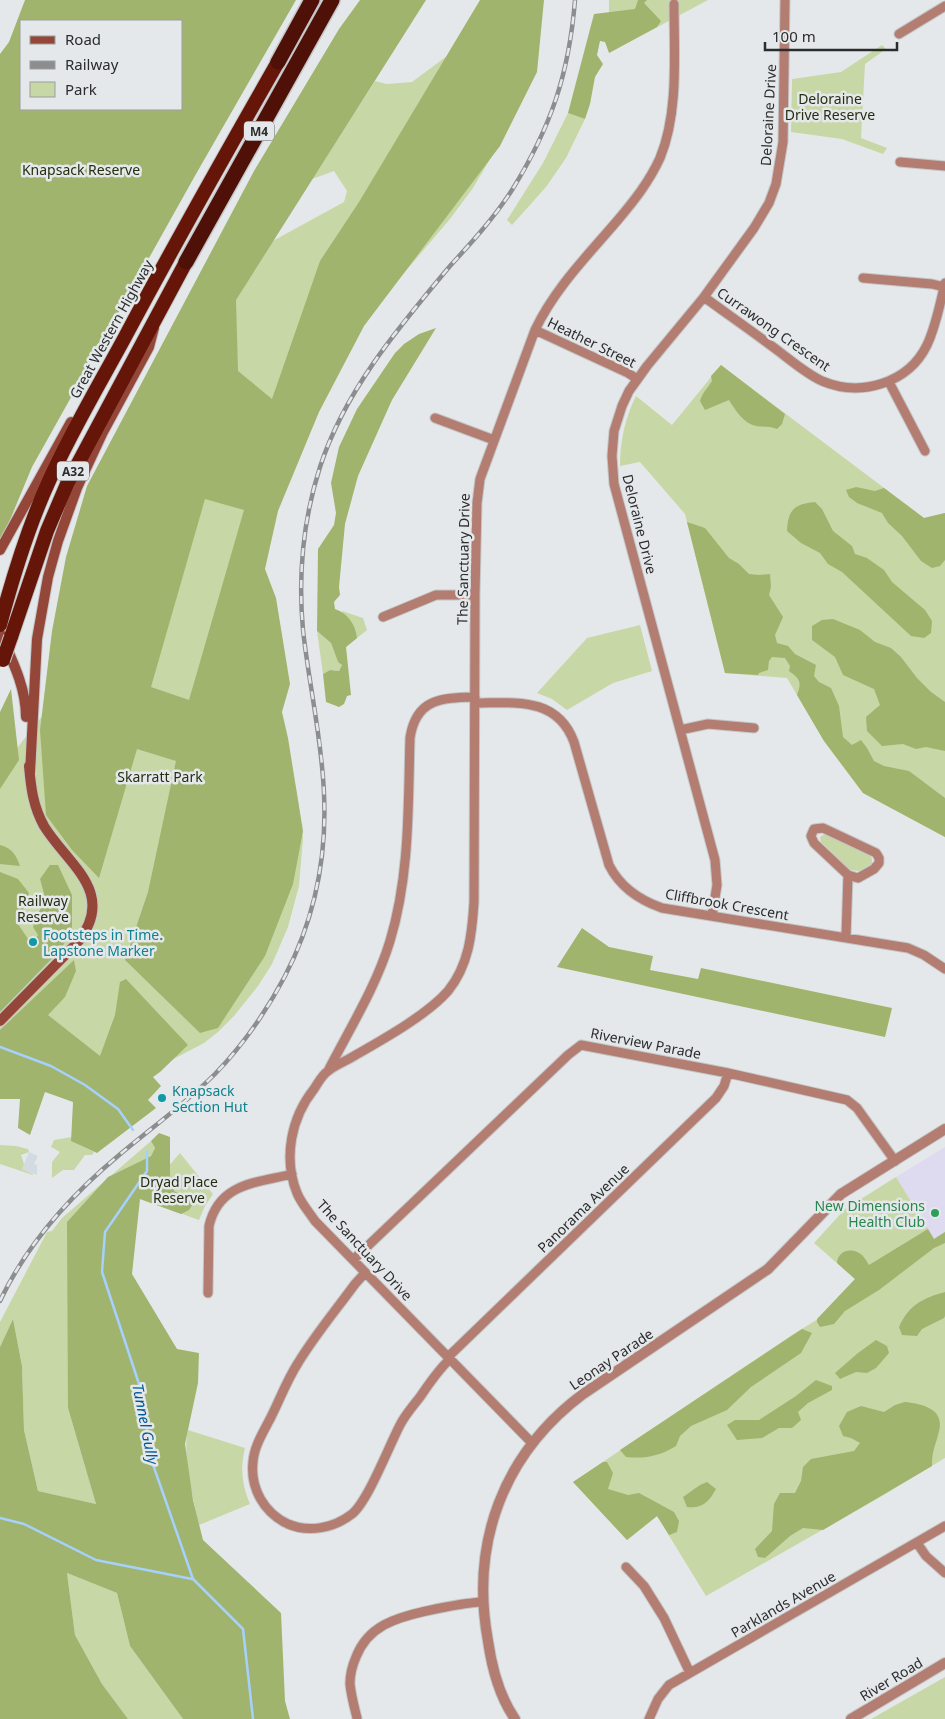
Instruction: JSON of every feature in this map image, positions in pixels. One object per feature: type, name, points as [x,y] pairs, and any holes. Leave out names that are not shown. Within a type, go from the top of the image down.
[{"type":"highway","points":[[278,62],[312,0]]},
{"type":"highway","name":"M4","points":[[186,262],[332,0]]},
{"type":"highway","name":"Great Western Highway","points":[[1,620],[31,525],[66,446],[140,307],[278,62]]},
{"type":"highway","name":"A32","points":[[2,664],[5,635],[67,484],[186,262]]},
{"type":"main road","points":[[0,550],[119,338],[140,307]]},
{"type":"main road","points":[[30,772],[37,639],[48,577],[56,548],[77,488],[103,432],[149,346],[157,315]]},
{"type":"main road","points":[[0,1021],[78,942],[89,925],[93,908],[92,896],[86,880],[48,832],[32,797],[26,744],[24,697],[5,635]]},
{"type":"street","name":"Deloraine Drive","points":[[712,916],[717,885],[717,871],[614,484],[612,456],[614,431],[622,406],[637,379],[704,297],[769,203],[776,184],[783,142],[786,0]]},
{"type":"street","name":"The Sanctuary Drive","points":[[532,1443],[320,1227],[304,1206],[297,1192],[292,1174],[291,1145],[298,1116],[309,1094],[328,1071],[423,1014],[441,998],[458,976],[467,955],[472,932],[474,902],[475,595],[478,490],[494,440],[535,330],[548,306],[561,287],[641,191],[660,157],[668,130],[672,105],[674,4]]},
{"type":"street","points":[[899,34],[945,6]]},
{"type":"street","points":[[900,162],[945,166]]},
{"type":"street","points":[[863,278],[945,285]]},
{"type":"street","name":"Currawong Crescent","points":[[704,297],[823,382],[856,388],[889,382],[910,367],[924,351],[932,332],[945,285]]},
{"type":"street","name":"Heather Street","points":[[535,330],[628,373],[637,379]]},
{"type":"street","points":[[889,382],[924,451]]},
{"type":"street","points":[[435,418],[494,440]]},
{"type":"street","points":[[383,617],[432,595],[475,595]]},
{"type":"street","name":"Cliffbrook Crescent","points":[[328,1071],[375,980],[390,940],[400,903],[406,866],[412,726],[421,711],[436,701],[448,698],[531,704],[545,708],[560,719],[573,737],[605,857],[618,880],[634,894],[649,903],[662,908],[908,948],[924,955],[945,969]]},
{"type":"street","points":[[680,730],[714,724],[754,728]]},
{"type":"street","points":[[823,828],[876,853],[879,863],[874,869],[858,878],[848,875],[814,842],[811,836],[814,829],[823,828]]},
{"type":"street","points":[[846,937],[846,890],[848,875]]},
{"type":"street","points":[[344,1040],[348,1049],[356,1055]]},
{"type":"street","name":"Riverview Parade","points":[[353,1260],[568,1054],[581,1045],[728,1073],[842,1098],[851,1102],[895,1161]]},
{"type":"street","name":"Panorama Avenue","points":[[365,1272],[299,1362],[258,1443],[253,1462],[253,1480],[258,1496],[266,1508],[287,1523],[308,1529],[335,1524],[351,1515],[362,1500],[403,1420],[449,1358],[716,1098],[724,1086],[728,1073]]},
{"type":"street","name":"Leonay Parade","points":[[515,1719],[503,1699],[495,1675],[485,1628],[482,1602],[483,1574],[486,1551],[498,1504],[509,1479],[532,1443],[564,1409],[583,1394],[768,1269],[838,1196],[945,1129]]},
{"type":"street","points":[[208,1293],[209,1226],[221,1201],[228,1194],[242,1187],[292,1174]]},
{"type":"street","name":"Parklands Avenue","points":[[649,1719],[663,1691],[670,1685],[945,1526]]},
{"type":"street","points":[[917,1542],[926,1556],[945,1573]]},
{"type":"street","points":[[626,1567],[644,1586],[664,1618],[690,1673]]},
{"type":"street","points":[[357,1718],[351,1691],[351,1672],[357,1654],[369,1635],[382,1625],[401,1617],[465,1603],[482,1602]]},
{"type":"street","name":"River Road","points":[[851,1719],[945,1663]]},
{"type":"shaded area","points":[[945,1147],[945,1232],[934,1240],[896,1177]]},
{"type":"shaded area","points":[[29,1152],[38,1156],[34,1164],[37,1165],[37,1175],[22,1169]]},
{"type":"green space","name":"Knapsack Reserve","points":[[25,0],[296,0],[32,467],[0,544],[0,54],[9,42]]},
{"type":"green space","name":"Skarratt Park","points":[[360,0],[426,0],[236,300],[238,371],[272,399],[320,261],[359,202],[480,0],[544,0],[537,72],[500,146],[364,326],[319,412],[278,511],[265,569],[276,598],[290,684],[282,712],[303,831],[293,884],[265,956],[218,1028],[200,1033],[125,960],[148,892],[176,761],[137,749],[99,878],[72,850],[46,815],[40,730],[52,631],[66,557],[87,486],[254,171],[339,29]],"holes":[[[205,499],[244,510],[189,700],[151,687]]]},
{"type":"green space","points":[[609,0],[708,0],[609,53]]},
{"type":"green space","points":[[638,0],[647,0],[644,3],[661,21],[657,27],[609,53],[605,42],[600,41],[597,55],[603,64],[595,77],[585,119],[568,113],[594,14],[635,9]]},
{"type":"green space","name":"Deloraine Drive Reserve","points":[[882,45],[886,49],[865,64],[861,138],[887,148],[883,154],[842,139],[791,132],[792,79],[841,72]]},
{"type":"green space","name":"Skarratt Park","points":[[447,56],[367,190],[499,144],[473,188],[450,219],[375,307],[319,380],[261,562],[278,706],[297,794],[303,838],[299,886],[288,927],[272,964],[258,986],[234,1016],[218,1032],[204,1043],[111,1092],[0,1061],[0,770],[50,706],[251,253],[344,202],[347,191],[334,171],[312,179],[375,81],[387,84],[412,82]]},
{"type":"green space","points":[[568,113],[585,119],[566,158],[546,187],[512,225],[507,220],[543,163]]},
{"type":"green space","points":[[436,328],[392,400],[358,476],[345,524],[339,587],[340,595],[334,602],[335,609],[350,620],[357,638],[346,647],[351,695],[347,696],[344,704],[339,707],[326,702],[323,674],[330,670],[339,671],[342,665],[338,662],[331,643],[317,631],[318,549],[334,525],[336,513],[331,483],[339,447],[357,409],[395,353],[419,334]]},
{"type":"green space","points":[[721,365],[924,518],[945,513],[945,837],[863,793],[824,741],[787,678],[725,673],[685,514],[640,462],[620,466],[624,430],[636,396],[672,425]]},
{"type":"green space","points":[[721,365],[785,414],[782,424],[777,429],[756,426],[747,422],[740,416],[729,400],[705,410],[700,401],[701,398],[712,381],[711,376]]},
{"type":"green space","points":[[856,487],[875,491],[884,488],[924,518],[945,513],[945,560],[940,566],[932,568],[921,561],[902,536],[888,523],[882,513],[857,503],[849,497],[846,490]]},
{"type":"green space","points":[[815,502],[822,509],[833,531],[852,546],[855,554],[867,558],[884,570],[892,582],[925,610],[932,621],[931,633],[924,638],[911,636],[842,572],[828,564],[820,553],[801,543],[787,531],[789,518],[794,509],[802,504]]},
{"type":"green space","points":[[687,522],[705,528],[729,558],[739,564],[749,574],[770,574],[771,587],[769,595],[783,617],[775,635],[777,643],[788,646],[795,654],[816,665],[814,676],[819,682],[831,688],[839,706],[843,737],[852,745],[861,740],[874,761],[884,766],[909,771],[945,798],[945,837],[863,793],[824,741],[797,695],[800,684],[796,676],[789,671],[790,666],[785,658],[772,657],[769,661],[768,670],[758,675],[725,673]]},
{"type":"green space","points":[[342,611],[363,618],[367,630],[346,647]]},
{"type":"green space","points":[[833,619],[860,630],[875,642],[891,648],[931,692],[945,702],[945,751],[926,747],[916,749],[903,744],[882,746],[867,731],[866,717],[880,705],[874,689],[843,675],[835,657],[812,640],[812,626],[822,620]]},
{"type":"green space","points":[[640,625],[652,671],[613,683],[567,710],[552,699],[537,693],[587,638]]},
{"type":"green space","points":[[317,631],[331,643],[338,662],[342,665],[339,671],[330,670],[323,674]]},
{"type":"green space","points":[[11,689],[19,760],[0,789],[0,712]]},
{"type":"green space","points":[[825,834],[870,855],[872,864],[859,871],[850,870],[821,842],[820,837]]},
{"type":"green space","points":[[0,845],[13,852],[20,866],[0,864]]},
{"type":"green space","name":"Railway Reserve","points":[[50,865],[58,865],[72,895],[72,927],[62,948],[0,1012],[0,872],[18,879],[29,893],[18,924],[32,945],[38,935],[33,927],[45,897],[40,879]]},
{"type":"green space","points":[[582,928],[609,947],[653,956],[650,970],[698,979],[701,968],[892,1008],[885,1037],[557,967]]},
{"type":"green space","points":[[74,960],[76,971],[65,997],[48,1015],[100,1056],[115,1015],[120,982],[126,979],[188,1045],[153,1077],[161,1086],[148,1100],[156,1108],[97,1153],[71,1141],[73,1102],[45,1092],[30,1135],[18,1128],[20,1099],[0,1099],[0,1030]]},
{"type":"green space","points":[[159,1133],[170,1137],[170,1178],[174,1191],[193,1204],[189,1210],[181,1214],[140,1199],[132,1274],[177,1349],[199,1353],[198,1383],[185,1444],[193,1500],[203,1540],[281,1613],[285,1701],[290,1719],[183,1719],[130,1646],[117,1593],[67,1573],[75,1635],[102,1684],[128,1719],[0,1719],[0,1347],[13,1319],[22,1366],[24,1430],[38,1491],[96,1504],[68,1408],[67,1222],[108,1177],[151,1156],[155,1148],[151,1141]]},
{"type":"green space","points":[[72,1137],[72,1141],[94,1152],[92,1155],[85,1155],[74,1170],[63,1170],[52,1178],[52,1162],[60,1152],[51,1147],[54,1140]]},
{"type":"green space","points":[[151,1141],[155,1148],[151,1156],[111,1175]]},
{"type":"green space","points":[[0,1145],[28,1149],[29,1152],[21,1155],[24,1164],[22,1169],[33,1175],[0,1164]]},
{"type":"green space","name":"Dryad Place Reserve","points":[[180,1153],[213,1194],[199,1220],[140,1199]]},
{"type":"green space","points":[[896,1177],[934,1239],[945,1232],[945,1458],[706,1596],[657,1516],[627,1540],[573,1482],[818,1319],[855,1279],[814,1243],[845,1209]]},
{"type":"green space","points":[[108,1178],[68,1408],[96,1504],[38,1491],[24,1430],[22,1366],[13,1319],[0,1347],[0,1322],[47,1232],[52,1231],[62,1218]]},
{"type":"green space","points":[[928,1229],[934,1239],[945,1232],[945,1243],[934,1248],[879,1290],[845,1311],[834,1324],[820,1327],[817,1319],[855,1279],[837,1263],[840,1255],[846,1251],[854,1251],[862,1255],[869,1265]]},
{"type":"green space","points":[[945,1292],[944,1318],[922,1329],[917,1336],[902,1335],[899,1327],[912,1308],[923,1300]]},
{"type":"green space","points":[[802,1329],[812,1333],[801,1353],[751,1387],[727,1410],[691,1426],[680,1436],[676,1446],[652,1456],[640,1458],[626,1457],[620,1450]]},
{"type":"green space","points":[[876,1340],[887,1346],[889,1353],[876,1368],[867,1373],[856,1372],[840,1379],[835,1373]]},
{"type":"green space","points":[[816,1380],[832,1386],[832,1390],[808,1403],[798,1412],[801,1420],[792,1428],[779,1428],[762,1438],[737,1440],[727,1425],[735,1420],[759,1420],[796,1396]]},
{"type":"green space","points":[[905,1402],[924,1406],[935,1412],[938,1417],[940,1423],[933,1451],[932,1466],[823,1530],[803,1528],[790,1536],[765,1558],[758,1557],[755,1549],[772,1531],[774,1504],[780,1493],[795,1493],[801,1481],[803,1467],[811,1459],[854,1451],[860,1443],[843,1436],[839,1426],[847,1412],[861,1406],[884,1412],[895,1405]]},
{"type":"green space","points":[[188,1430],[245,1448],[243,1476],[250,1504],[199,1525],[187,1465]]},
{"type":"green space","points":[[603,1462],[607,1462],[613,1473],[608,1489],[628,1495],[639,1493],[674,1512],[679,1521],[677,1532],[669,1535],[657,1516],[627,1540],[573,1482]]},
{"type":"green space","points":[[707,1482],[716,1489],[711,1498],[701,1506],[687,1507],[683,1497]]},
{"type":"green space","points":[[67,1573],[117,1593],[130,1646],[183,1719],[128,1719],[102,1684],[75,1635]]},
{"type":"green space","points":[[945,1677],[945,1719],[871,1719]]},
{"type":"waterway","name":"Tunnel Gully","points":[[0,1047],[51,1066],[85,1085],[118,1109],[133,1130]]},
{"type":"waterway","name":"Tunnel Gully","points":[[147,1151],[147,1171],[105,1232],[102,1272],[143,1396],[150,1456],[193,1579],[243,1629],[253,1719]]},
{"type":"waterway","points":[[0,1518],[24,1524],[96,1560],[192,1579]]},
{"type":"railway","points":[[0,1301],[36,1241],[66,1205],[100,1172],[204,1085],[235,1052],[270,1002],[295,955],[311,910],[321,865],[324,818],[323,773],[303,630],[301,589],[303,548],[314,487],[331,439],[344,412],[375,361],[412,312],[490,220],[526,167],[547,122],[563,76],[575,0]]},
{"type":"place","name":"Footsteps in Time. Lapstone Marker","points":[[33,942]]},
{"type":"place","name":"Knapsack Section Hut","points":[[162,1098]]},
{"type":"place","name":"New Dimensions Health Club","points":[[935,1213]]}]
